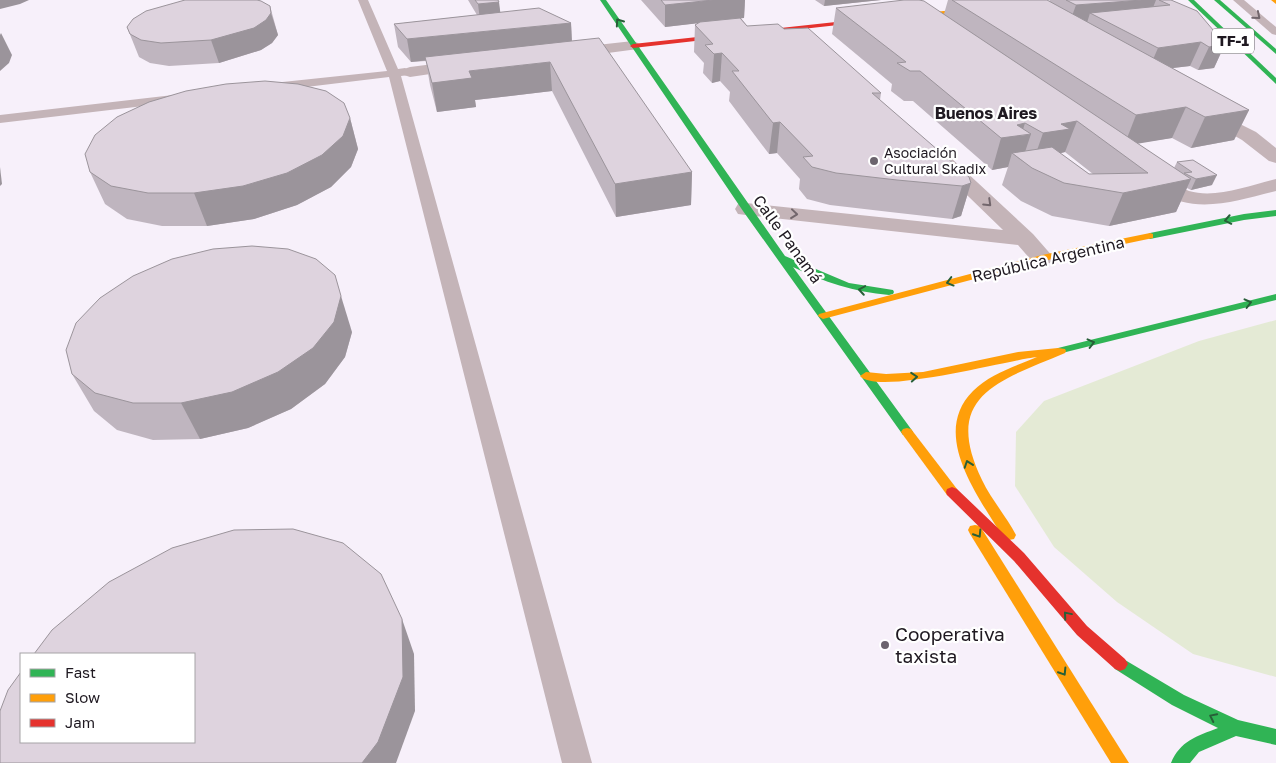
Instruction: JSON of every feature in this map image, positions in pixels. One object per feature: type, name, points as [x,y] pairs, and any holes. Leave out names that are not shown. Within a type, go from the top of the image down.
[{"type":"main road","name":"Calle Panamá","points":[[603,0],[746,209],[952,492]]},
{"type":"main road","name":"TF-1","points":[[1191,0],[1276,82]]},
{"type":"main road","points":[[1218,0],[1276,52]]},
{"type":"main road","points":[[633,46],[1027,5]]},
{"type":"main road","name":"República Argentina","points":[[823,316],[1042,258],[1244,217],[1276,213]]},
{"type":"main road","points":[[782,258],[835,284],[864,291],[911,293]]},
{"type":"main road","points":[[866,376],[891,378],[929,376],[1012,357],[1061,351],[1276,296]]},
{"type":"main road","points":[[1027,566],[971,473],[959,437],[962,411],[979,391],[991,383],[1061,351]]},
{"type":"main road","points":[[952,492],[1027,566],[1070,619],[1096,647],[1127,669],[1178,700],[1236,728],[1276,737]]},
{"type":"main road","points":[[952,492],[1121,763]]},
{"type":"main road","points":[[1179,763],[1193,746],[1236,728]]},
{"type":"street","points":[[918,15],[943,32]]},
{"type":"street","points":[[797,28],[818,47]]},
{"type":"street","points":[[555,55],[633,46]]},
{"type":"street","points":[[402,72],[478,64]]},
{"type":"street","points":[[1190,103],[1249,136],[1276,157]]},
{"type":"street","points":[[932,150],[1026,239],[1042,258]]},
{"type":"street","points":[[1140,168],[1173,191],[1188,197],[1206,199],[1276,185]]},
{"type":"street","name":"República Argentina","points":[[746,209],[1026,239]]},
{"type":"lane","points":[[363,0],[402,72],[577,763]]},
{"type":"lane","points":[[1238,0],[1276,32]]},
{"type":"lane","points":[[259,89],[402,72]]},
{"type":"lane","points":[[0,119],[191,97]]},
{"type":"green space","points":[[1276,320],[1276,677],[1193,654],[1117,602],[1054,547],[1015,486],[1016,432],[1044,401],[1199,341]]},
{"type":"building","points":[[185,0],[257,0],[270,6],[271,13],[266,20],[254,28],[211,40],[161,43],[141,40],[130,34],[127,27],[133,19],[146,11]]},
{"type":"building","points":[[475,0],[498,0],[499,2],[478,4]]},
{"type":"building","points":[[661,0],[713,0],[665,5]]},
{"type":"building","points":[[904,0],[924,1],[1191,179],[1123,193],[1064,183],[1032,168],[1012,153],[1052,147],[1089,174],[1148,173],[1077,121],[1061,124],[1070,129],[1043,133],[1025,123],[1017,125],[1031,134],[1001,138],[920,71],[910,71],[897,63],[906,62],[836,8]]},
{"type":"building","points":[[952,0],[1047,0],[1249,110],[1205,117],[1186,107],[1136,115]]},
{"type":"building","points":[[1066,0],[1142,0],[1076,5]]},
{"type":"building","points":[[1159,0],[1171,0],[1197,11],[1225,44],[1209,47],[1201,42],[1158,48],[1090,13],[1170,5]]},
{"type":"building","points":[[539,8],[571,23],[407,39],[394,24]]},
{"type":"building","points":[[740,18],[747,26],[778,24],[784,29],[808,28],[881,93],[872,93],[969,177],[971,183],[962,186],[897,180],[836,173],[812,167],[803,157],[813,156],[780,122],[773,123],[732,71],[739,71],[722,53],[714,54],[705,45],[713,44],[695,25],[700,22]]},
{"type":"building","points":[[599,38],[692,172],[615,184],[550,62],[469,71],[472,78],[432,83],[425,57]]},
{"type":"building","points":[[265,81],[298,84],[326,91],[344,103],[350,118],[343,136],[322,155],[287,173],[243,186],[194,193],[148,193],[111,186],[90,172],[85,154],[95,135],[117,117],[149,102],[186,91],[226,84]]},
{"type":"building","points":[[1193,160],[1217,175],[1196,179],[1184,173],[1192,172],[1177,162]]},
{"type":"building","points":[[252,246],[288,249],[316,259],[335,275],[341,296],[334,322],[313,348],[278,372],[232,392],[181,403],[133,403],[95,393],[72,374],[66,350],[76,323],[100,298],[133,276],[172,259],[213,249]]},
{"type":"building","points":[[293,529],[343,543],[381,574],[402,619],[403,677],[378,742],[362,763],[0,763],[0,711],[8,690],[20,673],[20,743],[195,743],[195,653],[35,653],[52,630],[109,582],[172,548],[234,530]]},
{"type":"traffic: fast","points":[[603,0],[746,209],[907,432]]},
{"type":"traffic: fast","points":[[1191,0],[1276,82]]},
{"type":"traffic: fast","points":[[1217,0],[1276,52]]},
{"type":"traffic: fast","points":[[1150,236],[1244,217],[1276,213]]},
{"type":"traffic: fast","points":[[784,259],[847,286],[889,292]]},
{"type":"traffic: fast","points":[[1058,351],[1276,297]]},
{"type":"traffic: fast","points":[[1120,664],[1178,700],[1236,728],[1276,737]]},
{"type":"traffic: fast","points":[[1179,763],[1193,746],[1236,728]]},
{"type":"traffic: slow","points":[[845,23],[1025,4],[1025,0]]},
{"type":"traffic: slow","points":[[823,316],[1042,258],[1150,236]]},
{"type":"traffic: slow","points":[[866,376],[886,378],[923,376],[1018,356],[1058,351]]},
{"type":"traffic: slow","points":[[1009,535],[975,479],[963,450],[961,427],[966,409],[977,394],[994,381],[1061,351]]},
{"type":"traffic: slow","points":[[907,432],[952,492]]},
{"type":"traffic: slow","points":[[975,530],[1121,763]]},
{"type":"traffic: jam","points":[[633,46],[845,23]]},
{"type":"traffic: jam","points":[[952,492],[1019,557],[1082,630],[1120,664]]},
{"type":"place","name":"Asociación Cultural Skadix","points":[[874,161]]},
{"type":"place","name":"Cooperativa taxista","points":[[885,645]]},
{"type":"district","name":"Buenos Aires","points":[[986,113]]}]
